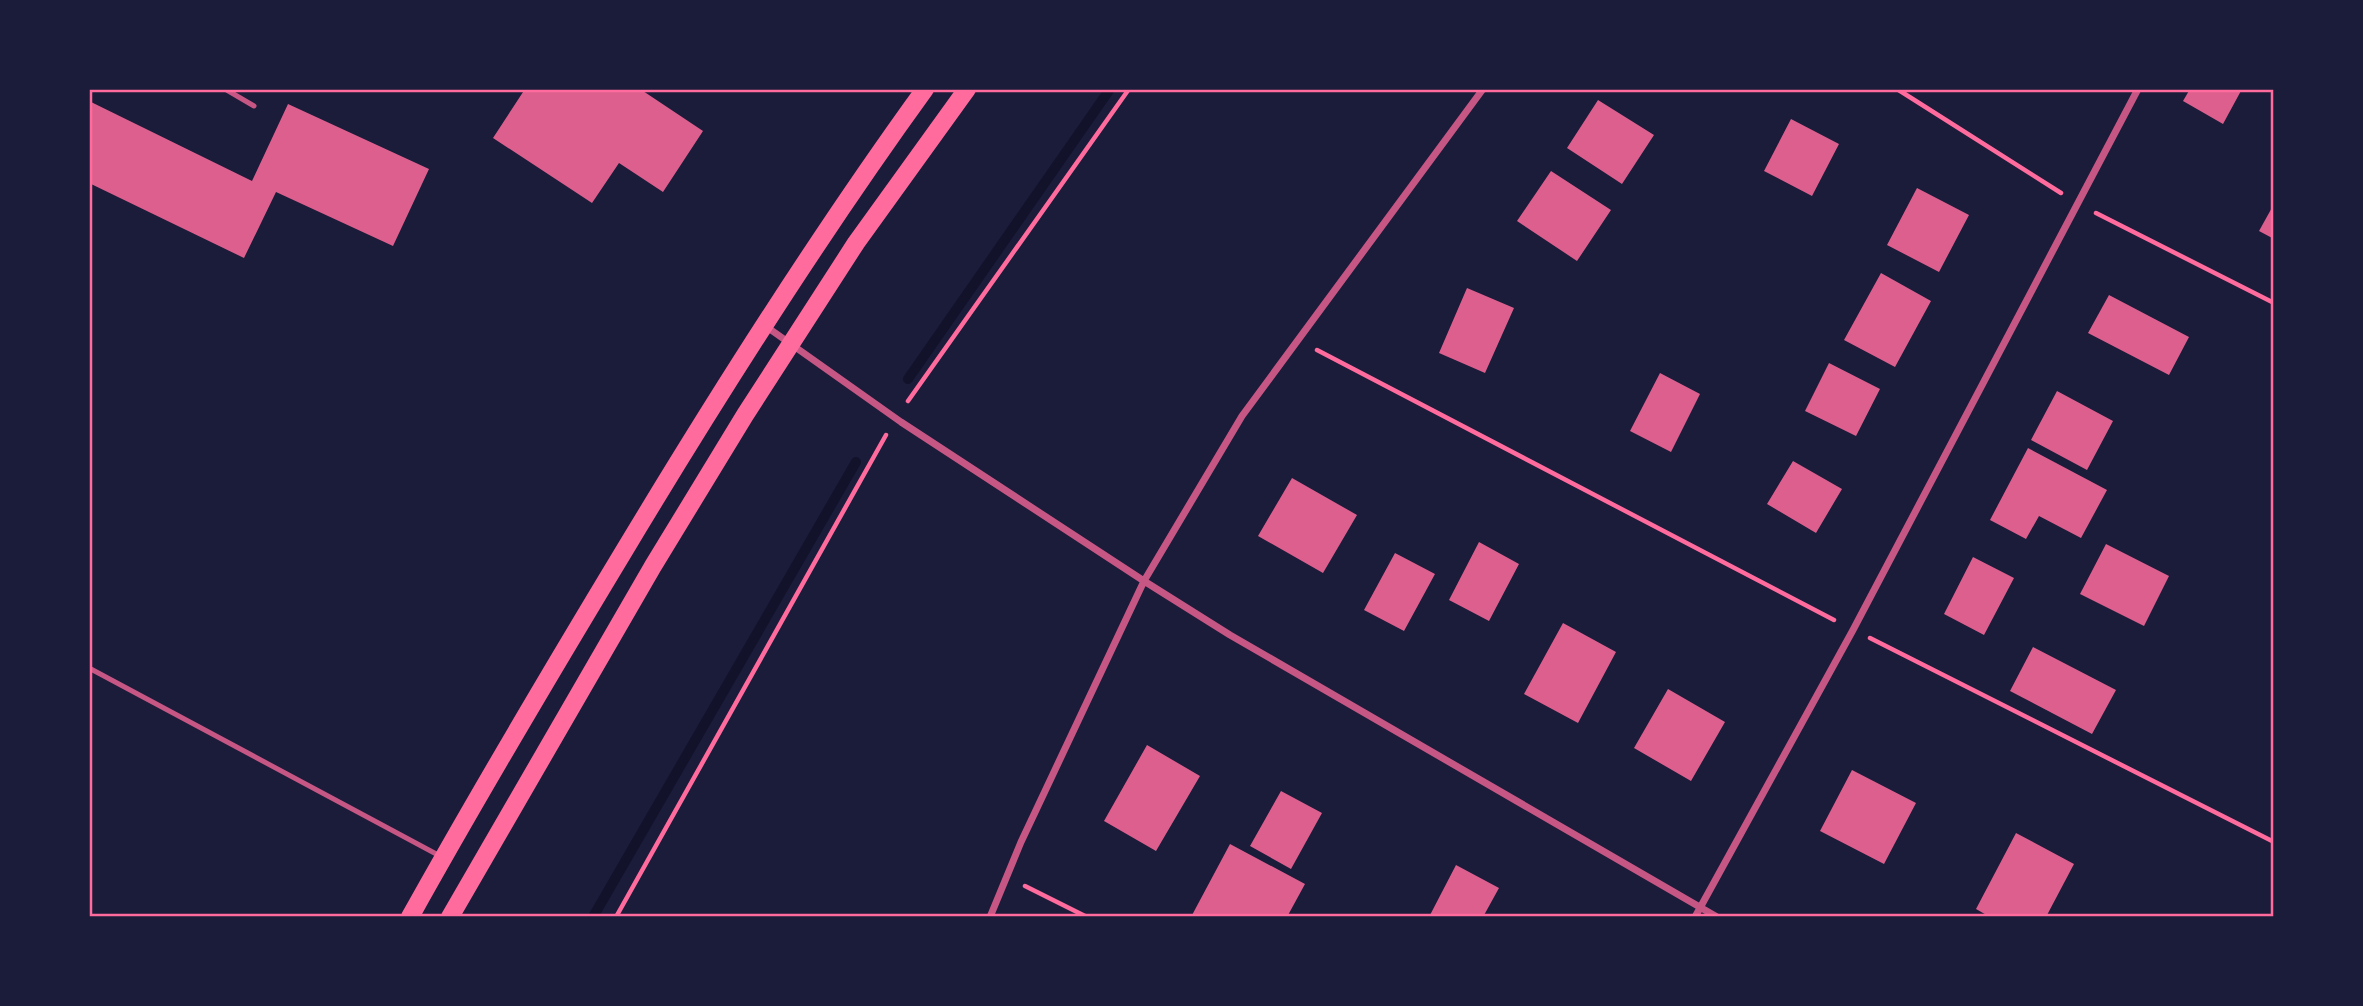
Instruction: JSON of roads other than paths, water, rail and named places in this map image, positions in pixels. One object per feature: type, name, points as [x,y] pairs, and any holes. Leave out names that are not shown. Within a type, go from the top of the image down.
[{"type":"main road","points":[[410,917],[480,790],[705,416],[806,259],[926,89]]},
{"type":"main road","points":[[450,917],[653,566],[791,344],[856,243],[967,89]]},
{"type":"street","points":[[990,917],[1006,877],[1144,581],[1242,416],[1483,89]]},
{"type":"street","points":[[1695,917],[1853,630],[2138,89]]},
{"type":"street","points":[[764,325],[896,418],[1230,635],[1717,917]]},
{"type":"lane","points":[[225,89],[254,106]]},
{"type":"lane","points":[[89,668],[443,858]]},
{"type":"waterway","points":[[908,379],[1110,89]]},
{"type":"waterway","points":[[593,917],[856,462]]}]
